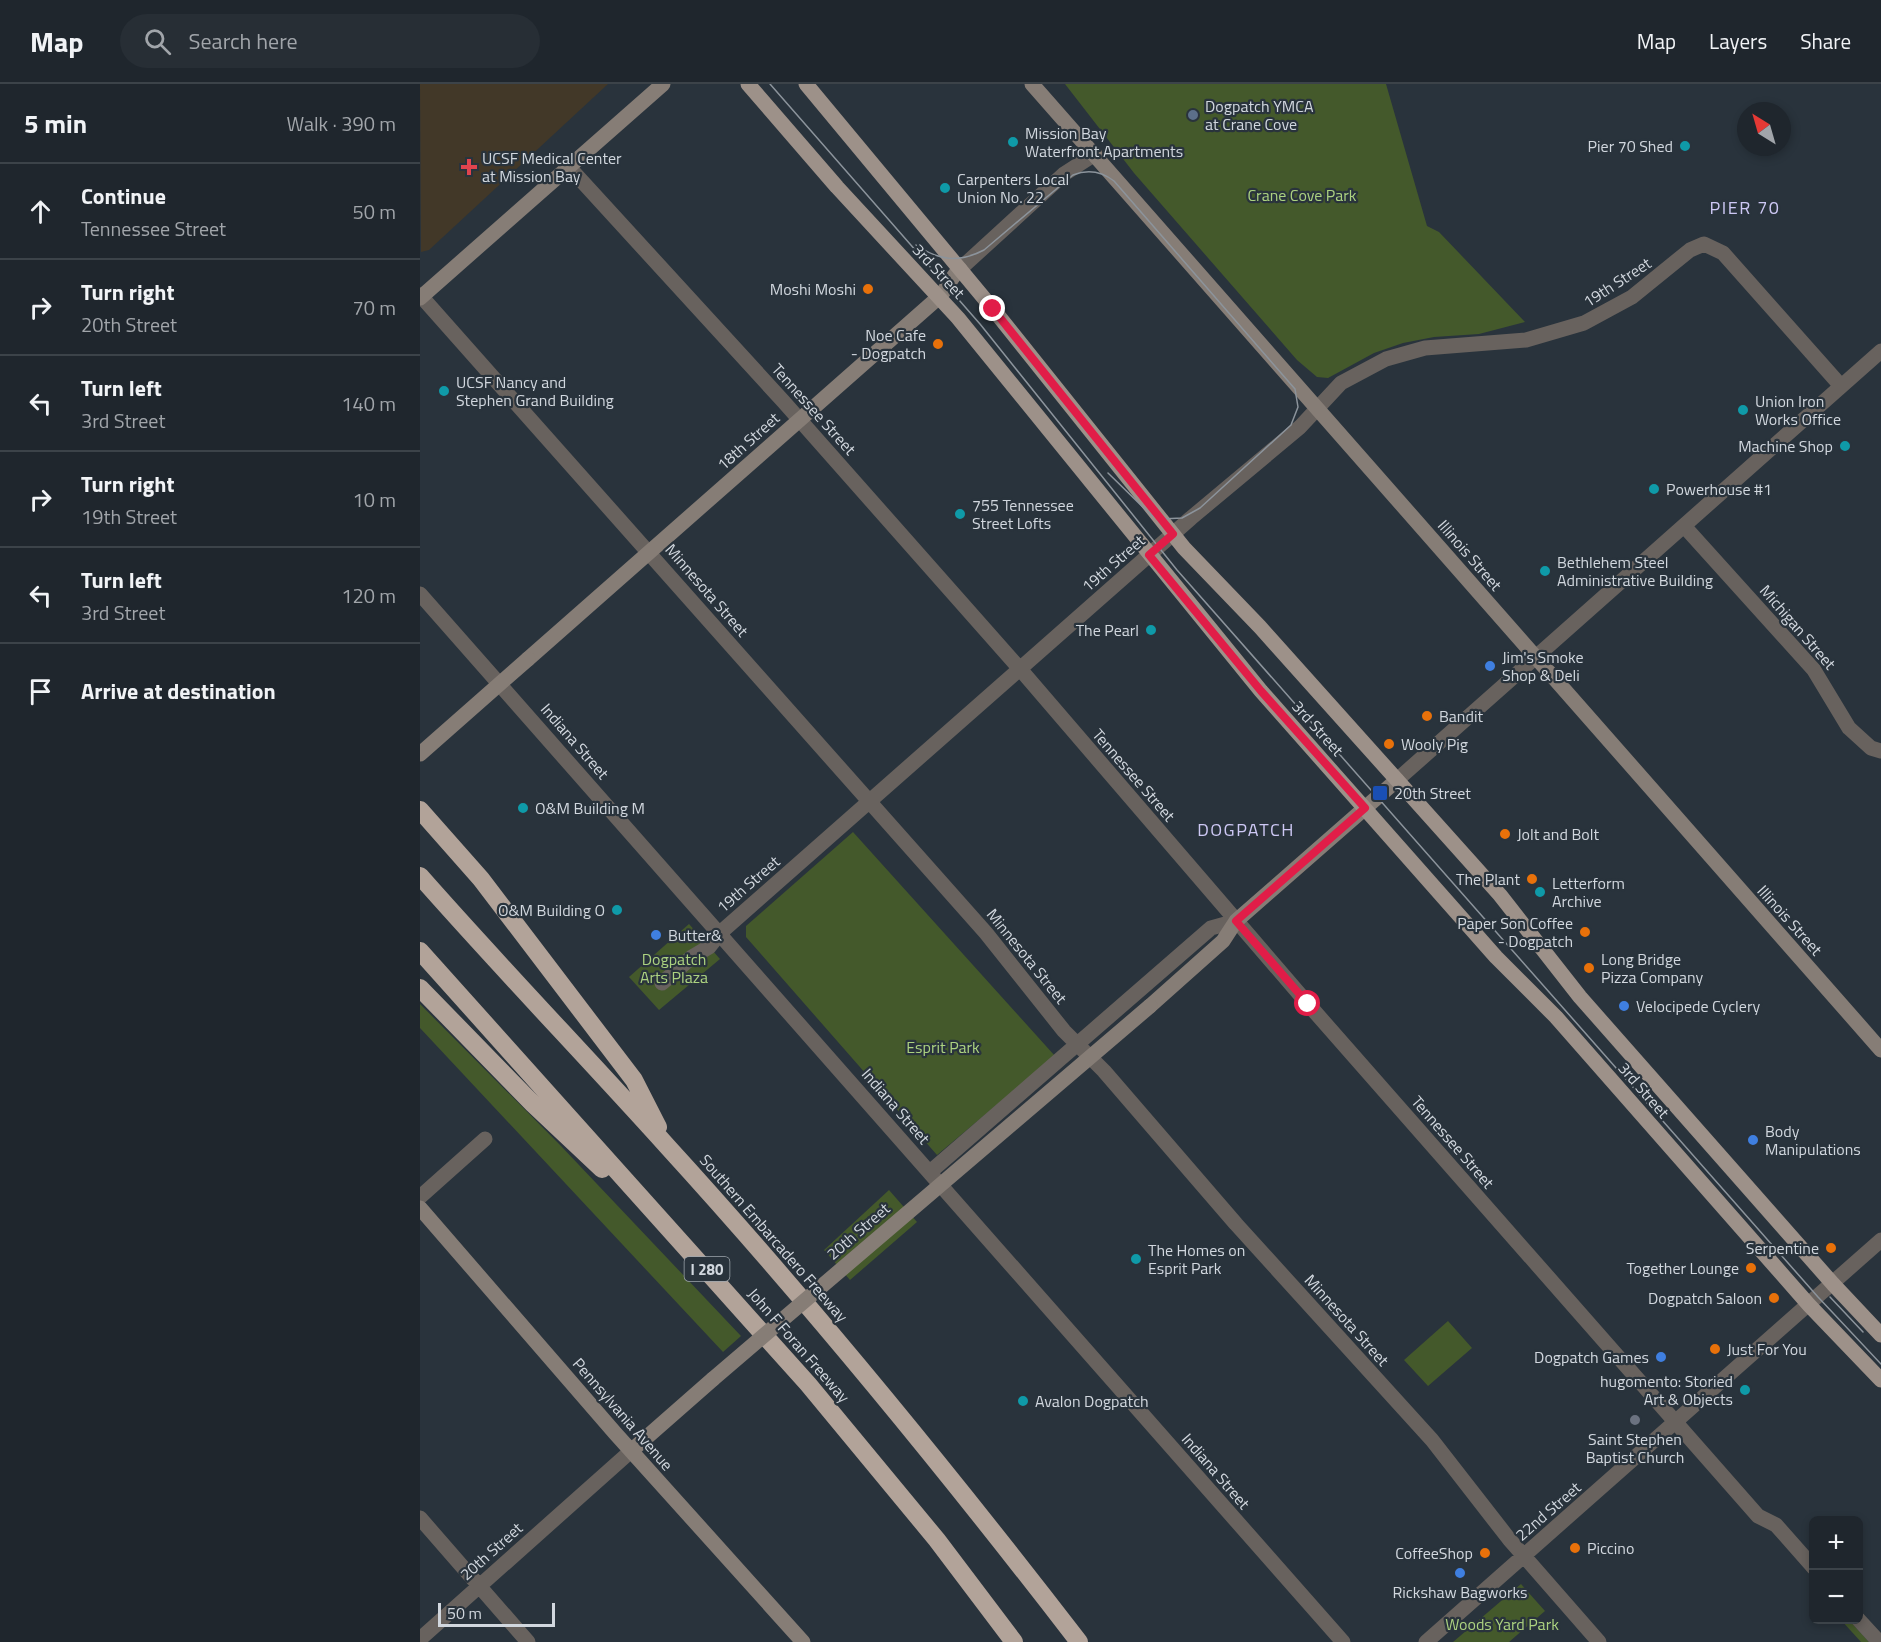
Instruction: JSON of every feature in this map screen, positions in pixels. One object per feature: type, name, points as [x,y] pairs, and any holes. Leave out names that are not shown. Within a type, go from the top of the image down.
[{"type":"highway","points":[[420,810],[481,879],[634,1080],[668,1147]]},
{"type":"highway","name":"Southern Embarcadero Freeway","points":[[420,876],[668,1147],[884,1395],[1080,1642]]},
{"type":"highway","name":"John F Foran Freeway","points":[[420,951],[700,1261],[831,1411],[982,1597],[1014,1642]]},
{"type":"highway","points":[[420,988],[533,1104],[700,1261]]},
{"type":"main road","name":"3rd Street","points":[[748,84],[939,297],[1261,691],[1496,957],[1556,1017],[1809,1305],[1881,1380]]},
{"type":"main road","name":"3rd Street","points":[[806,84],[960,269],[1173,534],[1520,918],[1580,997],[1833,1284],[1881,1335]]},
{"type":"street","points":[[420,297],[663,84]]},
{"type":"street","name":"Illinois Street","points":[[1032,84],[1881,1050]]},
{"type":"street","name":"18th Street","points":[[420,754],[939,297],[948,287],[951,278],[960,269],[1064,174],[1095,154]]},
{"type":"street","name":"Tennessee Street","points":[[569,167],[800,420],[1020,669],[1236,921],[1758,1516],[1776,1525],[1809,1562]]},
{"type":"street","name":"19th Street","points":[[662,983],[692,957],[709,947],[720,933],[1149,555],[1300,427],[1341,382],[1371,366],[1425,348],[1526,340],[1584,324],[1632,297],[1690,250],[1704,244],[1723,253],[1841,386]]},
{"type":"street","name":"Minnesota Street","points":[[420,297],[870,801],[1236,1224],[1432,1440],[1525,1556],[1599,1642]]},
{"type":"street","name":"20th Street","points":[[420,1639],[713,1379],[1150,1006],[1223,941],[1236,921],[1881,351]]},
{"type":"street","name":"Michigan Street","points":[[1684,526],[1814,670],[1849,728],[1870,748],[1881,751]]},
{"type":"street","name":"Indiana Street","points":[[420,594],[1343,1642]]},
{"type":"street","name":"20th Street","points":[[930,1172],[1211,928],[1236,921]]},
{"type":"street","points":[[420,1197],[485,1139]]},
{"type":"street","name":"Pennsylvania Avenue","points":[[420,1208],[631,1451],[803,1642]]},
{"type":"street","name":"22nd Street","points":[[1426,1642],[1881,1240]]},
{"type":"street","points":[[420,1518],[528,1642]]},
{"type":"street","points":[[1863,1624],[1879,1642]]},
{"type":"shaded area","name":"UCSF Medical Center at Mission Bay","points":[[420,84],[608,84],[429,250],[421,252]]},
{"type":"green space","name":"Crane Cove Park","points":[[1065,84],[1386,84],[1427,226],[1439,232],[1525,322],[1479,334],[1434,337],[1403,343],[1374,353],[1328,378],[1317,377],[1297,360],[1134,173]]},
{"type":"green space","name":"Esprit Park","points":[[853,832],[1055,1056],[937,1155],[746,937],[746,926]]},
{"type":"green space","name":"Dogpatch Arts Plaza","points":[[689,924],[720,959],[659,1010],[629,977]]},
{"type":"green space","points":[[420,1004],[561,1146],[741,1336],[723,1352],[420,1028]]},
{"type":"green space","points":[[889,1190],[917,1222],[850,1280],[824,1250]]},
{"type":"green space","points":[[1448,1321],[1472,1348],[1428,1386],[1404,1360]]},
{"type":"green space","name":"Woods Yard Park","points":[[1521,1584],[1545,1611],[1509,1642],[1453,1642]]},
{"type":"green space","points":[[1845,1624],[1853,1624],[1869,1642],[1861,1642]]},
{"type":"tram line","points":[[770,84],[980,324],[1177,570],[1818,1297],[1881,1364]]},
{"type":"tram line","points":[[916,245],[941,257],[958,258],[975,254],[984,250],[1073,175],[1084,172],[1104,175],[1114,181],[1295,389],[1298,407],[1291,425],[1200,508],[1182,518],[1161,519],[1151,515],[1108,473]]},
{"type":"tram line","points":[[1830,1297],[1863,1332]]},
{"type":"place","name":"Dogpatch YMCA at Crane Cove","points":[[1193,115]]},
{"type":"place","name":"Mission Bay Waterfront Apartments","points":[[1013,142]]},
{"type":"place","name":"Pier 70 Shed","points":[[1685,146]]},
{"type":"place","name":"UCSF Medical Center at Mission Bay","points":[[469,167]]},
{"type":"place","name":"Carpenters Local Union No. 22","points":[[945,188]]},
{"type":"place","name":"Moshi Moshi","points":[[868,289]]},
{"type":"place","name":"Noe Cafe - Dogpatch","points":[[938,344]]},
{"type":"place","name":"UCSF Nancy and Stephen Grand Building","points":[[444,391]]},
{"type":"place","name":"Union Iron Works Office","points":[[1743,410]]},
{"type":"place","name":"Machine Shop","points":[[1845,446]]},
{"type":"place","name":"Powerhouse #1","points":[[1654,489]]},
{"type":"place","name":"755 Tennessee Street Lofts","points":[[960,514]]},
{"type":"place","name":"Bethlehem Steel Administrative Building","points":[[1545,571]]},
{"type":"place","name":"The Pearl","points":[[1151,630]]},
{"type":"place","name":"Jim's Smoke Shop & Deli","points":[[1490,666]]},
{"type":"place","name":"Bandit","points":[[1427,716]]},
{"type":"place","name":"Wooly Pig","points":[[1389,744]]},
{"type":"place","name":"20th Street","points":[[1380,793]]},
{"type":"place","name":"O&M Building M","points":[[523,808]]},
{"type":"place","name":"Jolt and Bolt","points":[[1505,834]]},
{"type":"place","name":"The Plant","points":[[1532,879]]},
{"type":"place","name":"Letterform Archive","points":[[1540,892]]},
{"type":"place","name":"O&M Building O","points":[[617,910]]},
{"type":"place","name":"Paper Son Coffee - Dogpatch","points":[[1585,932]]},
{"type":"place","name":"Butter&","points":[[656,935]]},
{"type":"place","name":"Long Bridge Pizza Company","points":[[1589,968]]},
{"type":"place","name":"Velocipede Cyclery","points":[[1624,1006]]},
{"type":"place","name":"Body Manipulations","points":[[1753,1140]]},
{"type":"place","name":"Serpentine","points":[[1831,1248]]},
{"type":"place","name":"The Homes on Esprit Park","points":[[1136,1259]]},
{"type":"place","name":"Together Lounge","points":[[1751,1268]]},
{"type":"place","name":"Dogpatch Saloon","points":[[1774,1298]]},
{"type":"place","name":"Just For You","points":[[1715,1349]]},
{"type":"place","name":"Dogpatch Games","points":[[1661,1357]]},
{"type":"place","name":"hugomento: Storied Art & Objects","points":[[1745,1390]]},
{"type":"place","name":"Avalon Dogpatch","points":[[1023,1401]]},
{"type":"place","name":"Saint Stephen Baptist Church","points":[[1635,1420]]},
{"type":"place","name":"Piccino","points":[[1575,1548]]},
{"type":"place","name":"CoffeeShop","points":[[1485,1553]]},
{"type":"place","name":"Rickshaw Bagworks","points":[[1460,1573]]},
{"type":"district","name":"PIER 70","points":[[1745,207]]},
{"type":"district","name":"DOGPATCH","points":[[1246,829]]},
{"type":"route","points":[[993,309],[1173,534],[1149,555],[1261,691],[1365,808],[1236,921],[1308,1004]]}]
